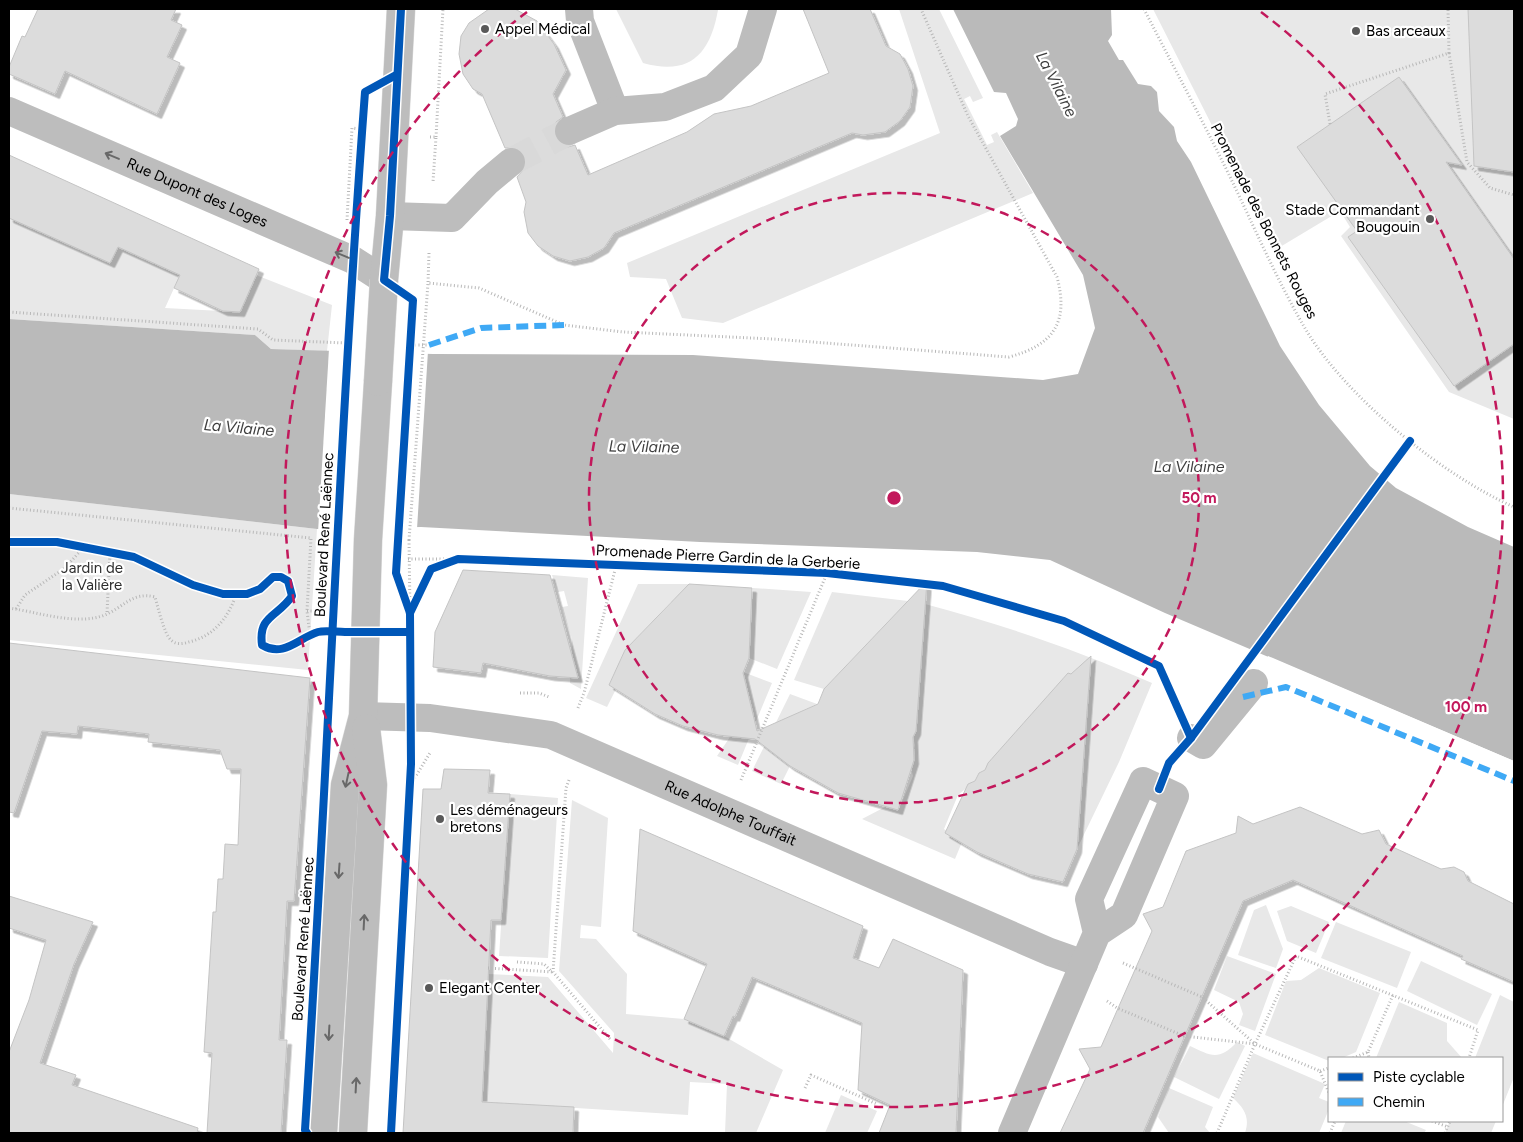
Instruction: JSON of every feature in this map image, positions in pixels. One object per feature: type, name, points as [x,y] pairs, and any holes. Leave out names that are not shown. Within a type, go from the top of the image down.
[{"type":"street","name":"Boulevard René Laënnec","points":[[354,1133],[373,786],[363,716],[368,540],[384,280],[390,216],[400,9]]},
{"type":"street","points":[[579,9],[580,21],[615,111]]},
{"type":"street","points":[[569,131],[615,111],[665,107],[714,88],[749,54],[763,9]]},
{"type":"street","name":"Rue Dupont des Loges","points":[[9,111],[353,260],[384,280]]},
{"type":"street","points":[[390,216],[452,218],[487,182],[511,162]]},
{"type":"street","points":[[1191,738],[1203,745],[1254,683]]},
{"type":"street","name":"Boulevard René Laënnec","points":[[323,1133],[345,785],[363,716]]},
{"type":"street","name":"Rue Adolphe Touffait","points":[[363,716],[430,718],[551,735],[1014,937],[1084,964]]},
{"type":"street","points":[[1012,1133],[1097,933],[1124,915],[1175,796],[1143,781],[1089,899],[1097,933]]},
{"type":"path","points":[[436,137],[443,9]]},
{"type":"path","points":[[410,623],[408,558],[428,283],[479,288],[564,325],[623,332],[773,339],[1009,357],[1031,351],[1053,333],[1061,317],[1063,297],[1057,277],[968,116],[921,9]]},
{"type":"path","points":[[1448,9],[1449,53],[1467,162],[1490,188],[1514,195]]},
{"type":"path","points":[[1330,124],[1325,94],[1449,53]]},
{"type":"path","points":[[362,139],[363,120]]},
{"type":"path","points":[[9,312],[258,329],[273,340],[328,342]]},
{"type":"path","points":[[348,356],[349,337]]},
{"type":"path","points":[[410,338],[410,348]]},
{"type":"path","points":[[9,508],[312,538],[307,636],[321,631],[365,632]]},
{"type":"path","points":[[9,542],[57,542],[114,553],[107,613]]},
{"type":"path","points":[[16,609],[25,595],[65,568],[83,548]]},
{"type":"path","points":[[408,558],[458,559]]},
{"type":"path","points":[[584,693],[616,566]]},
{"type":"path","points":[[744,773],[827,573]]},
{"type":"path","points":[[402,589],[410,613]]},
{"type":"path","points":[[9,608],[77,619],[107,613],[136,596],[144,594],[155,597],[168,637],[173,642],[183,644],[208,635],[224,621],[233,595],[247,594]]},
{"type":"path","points":[[410,718],[410,797]]},
{"type":"path","points":[[553,972],[566,788],[583,749]]},
{"type":"path","points":[[1217,1133],[1255,1044],[1296,956],[1478,1030],[1470,1057]]},
{"type":"path","points":[[517,962],[544,964],[610,1039]]},
{"type":"path","points":[[488,968],[553,972]]},
{"type":"path","points":[[1136,969],[1202,997],[1255,1044]]},
{"type":"path","points":[[1369,1057],[1368,1052],[1393,995]]},
{"type":"path","points":[[1106,1002],[1184,1036],[1255,1044],[1320,1071],[1328,1068]]},
{"type":"path","points":[[1356,1057],[1368,1052]]},
{"type":"path","points":[[1320,1071],[1328,1091]]},
{"type":"path","points":[[805,1088],[811,1075],[877,1104]]},
{"type":"path","points":[[1435,1122],[1448,1127]]},
{"type":"path","points":[[1445,1133],[1450,1122]]},
{"type":"green space","points":[[616,9],[718,10],[714,26],[703,50],[685,64],[673,67],[643,63]]},
{"type":"green space","points":[[899,9],[939,9],[983,98],[973,102],[970,96],[964,99],[987,145],[994,142],[991,135],[997,132],[1033,193],[723,323],[682,318],[666,279],[630,277],[627,263],[940,133]]},
{"type":"green space","name":"Stade Commandant Bougouin","points":[[1153,9],[1514,9],[1514,419],[1449,392],[1341,236],[1350,227],[1340,211],[1275,250]]},
{"type":"green space","points":[[9,216],[110,263],[118,247],[180,275],[165,308],[240,312],[256,275],[332,305],[327,351],[271,349],[255,335],[9,319]]},
{"type":"green space","name":"Jardin de la Valière","points":[[9,494],[317,529],[308,670],[9,640]]},
{"type":"green space","points":[[552,575],[588,578],[581,689],[570,683],[572,639],[562,607],[568,606],[564,591],[558,592]]},
{"type":"green space","points":[[638,584],[689,584],[680,607],[671,602],[625,650],[610,684],[616,689],[607,707],[586,698]]},
{"type":"green space","points":[[753,588],[811,592],[777,669],[749,658]]},
{"type":"green space","points":[[832,592],[908,601],[824,689],[794,680]]},
{"type":"green space","points":[[925,604],[1040,639],[1090,658],[1071,674],[1068,673],[985,770],[979,773],[975,781],[958,795],[944,829],[962,842],[955,859],[862,819],[885,807],[899,809],[913,776],[911,768],[915,745],[913,737],[916,731]]},
{"type":"green space","points":[[1091,658],[1152,683],[1119,762],[1077,849]]},
{"type":"green space","points":[[743,672],[772,683],[738,765],[717,756],[731,736],[744,706],[745,684]]},
{"type":"green space","points":[[790,694],[817,704],[802,711],[778,756],[790,766],[781,784],[752,771]]},
{"type":"green space","points":[[510,794],[558,798],[548,958],[499,956]]},
{"type":"green space","points":[[572,800],[608,818],[601,927],[581,925],[580,938],[596,939],[627,974],[626,1014],[684,1019],[724,1036],[783,1070],[756,1133],[725,1133],[727,1084],[690,1082],[688,1115],[481,1102],[488,974],[548,977],[613,1053],[614,1033],[559,971]]},
{"type":"green space","points":[[1266,905],[1283,949],[1276,968],[1238,955],[1254,910]]},
{"type":"green space","points":[[1291,906],[1329,922],[1316,953],[1287,941],[1277,911]]},
{"type":"green space","points":[[1336,922],[1411,952],[1397,988],[1321,958]]},
{"type":"green space","points":[[1227,956],[1276,974],[1255,1031],[1239,1025],[1243,1014],[1239,1002],[1214,990]]},
{"type":"green space","points":[[1421,961],[1492,994],[1477,1025],[1407,991]]},
{"type":"green space","points":[[1319,968],[1380,993],[1356,1052],[1344,1057],[1328,1057],[1328,1061],[1265,1035],[1286,981],[1301,980]]},
{"type":"green space","points":[[1500,995],[1514,1002],[1514,1077],[1503,1104],[1503,1057],[1475,1057]]},
{"type":"green space","points":[[1399,1002],[1447,1023],[1447,1041],[1461,1057],[1376,1057]]},
{"type":"green space","points":[[1237,1042],[1245,1046],[1219,1099],[1174,1077],[1190,1046],[1215,1055],[1225,1052]]},
{"type":"green space","points":[[1253,1053],[1325,1084],[1319,1098],[1328,1102],[1328,1111],[1319,1133],[1245,1133],[1247,1118],[1241,1106],[1233,1098]]},
{"type":"green space","points":[[1169,1088],[1213,1107],[1205,1127],[1210,1133],[1169,1133],[1158,1117]]},
{"type":"green space","points":[[841,1095],[877,1111],[867,1133],[825,1133]]},
{"type":"green space","points":[[1346,1122],[1406,1122],[1426,1130],[1424,1133],[1341,1133]]},
{"type":"green space","points":[[1450,1122],[1496,1122],[1491,1133],[1445,1133]]},
{"type":"water","name":"La Vilaine","points":[[953,9],[1111,9],[1112,35],[1108,41],[1119,60],[1123,60],[1138,84],[1151,86],[1157,92],[1159,111],[1174,127],[1177,141],[1191,162],[1280,346],[1319,405],[1370,466],[1396,488],[1468,527],[1514,547],[1514,761],[1165,613],[1050,560],[977,552],[700,542],[421,527],[317,529],[9,494],[9,319],[255,335],[271,349],[433,354],[693,355],[1043,380],[1078,374],[1095,328],[1083,275],[1000,136],[1016,126],[1018,119],[1006,93],[994,92]]},
{"type":"pier","points":[[329,349],[428,351],[417,529],[318,532]]},
{"type":"pier","points":[[1268,656],[1514,761],[1514,764],[1267,658]]},
{"type":"building","points":[[38,9],[176,9],[171,20],[182,25],[167,57],[180,63],[157,114],[65,71],[55,94],[9,74],[9,67],[22,36],[25,37]]},
{"type":"building","points":[[489,9],[515,9],[537,21],[554,44],[566,70],[553,94],[563,117],[556,122],[553,130],[560,144],[568,147],[575,145],[588,175],[687,132],[714,114],[751,106],[829,73],[803,9],[870,9],[886,46],[900,54],[908,69],[913,86],[910,107],[900,121],[885,132],[863,135],[852,133],[614,233],[604,248],[588,257],[570,261],[553,256],[538,246],[528,233],[524,212],[526,202],[517,177],[525,168],[526,159],[523,152],[517,148],[505,148],[482,94],[473,89],[463,74],[459,54],[461,36],[469,23]]},
{"type":"building","points":[[1468,9],[1514,9],[1514,172],[1474,166]]},
{"type":"building","points":[[1399,77],[1462,165],[1446,162],[1514,259],[1514,344],[1454,386],[1348,237],[1357,231],[1297,147]]},
{"type":"building","points":[[9,155],[259,269],[240,312],[223,311],[174,288],[180,275],[118,247],[110,263],[9,218]]},
{"type":"building","points":[[463,570],[550,575],[578,678],[550,676],[483,663],[481,673],[433,667],[435,632]]},
{"type":"building","points":[[927,581],[916,731],[913,737],[914,760],[898,810],[838,793],[790,766],[755,739],[718,735],[683,726],[655,714],[609,685],[625,650],[689,584],[752,588],[749,658],[743,673],[757,731],[818,704],[824,689]]},
{"type":"building","points":[[9,643],[310,678],[294,901],[287,901],[279,1040],[287,1040],[281,1133],[207,1133],[212,1053],[204,1052],[213,912],[216,912],[218,879],[223,879],[225,844],[238,845],[241,769],[227,769],[220,750],[148,742],[149,734],[78,726],[77,734],[42,731],[14,813],[9,812]]},
{"type":"building","points":[[1091,656],[1077,849],[1063,882],[1028,874],[977,852],[945,833],[968,784],[975,781],[979,773],[985,770],[988,763],[1068,673],[1071,674]]},
{"type":"building","points":[[444,769],[490,770],[488,793],[510,794],[501,920],[491,920],[482,1102],[574,1107],[573,1133],[403,1133],[423,789],[441,789]]},
{"type":"building","points":[[1300,807],[1362,834],[1379,830],[1386,844],[1441,869],[1454,867],[1464,872],[1468,881],[1514,904],[1514,982],[1461,959],[1463,956],[1293,880],[1243,901],[1143,1133],[1060,1133],[1090,1069],[1079,1049],[1101,1047],[1152,931],[1143,914],[1163,907],[1186,851],[1236,833],[1238,816],[1253,824]]},
{"type":"building","points":[[640,829],[863,926],[853,958],[879,968],[893,939],[963,970],[956,1133],[879,1133],[890,1105],[858,1090],[862,1023],[752,977],[735,1017],[733,1016],[724,1036],[684,1019],[707,964],[633,931]]},
{"type":"building","points":[[9,896],[93,922],[74,964],[40,1063],[76,1075],[72,1085],[198,1128],[197,1133],[9,1133],[9,1052],[29,1000],[46,940],[9,928]]},
{"type":"tunnel","points":[[511,162],[569,131]]},
{"type":"marked path","points":[[429,345],[481,328],[564,325]]},
{"type":"marked path","points":[[1243,697],[1286,687],[1514,781]]},
{"type":"cycle path","points":[[391,1133],[411,764],[410,613],[396,573],[413,300],[384,280],[390,216],[401,9]]},
{"type":"cycle path","points":[[307,1133],[305,1130],[340,481],[365,92],[396,75]]},
{"type":"cycle path","points":[[1159,789],[1169,763],[1191,738],[1410,441]]},
{"type":"cycle path","points":[[9,542],[57,542],[134,557],[193,585],[223,594],[247,594],[260,589],[273,577],[281,577],[288,581],[292,596],[287,603],[270,617],[263,628],[262,645],[270,648],[277,649],[291,646],[321,631],[410,632]]},
{"type":"cycle path","name":"Promenade Pierre Gardin de la Gerberie","points":[[410,613],[431,569],[458,559],[827,573],[943,586],[1064,621],[1159,666],[1191,738]]},
{"type":"place","name":"Appel Médical","points":[[485,29]]},
{"type":"place","name":"Bas arceaux","points":[[1356,31]]},
{"type":"place","name":"Stade Commandant Bougouin","points":[[1430,219]]},
{"type":"place","name":"Les déménageurs bretons","points":[[440,819]]},
{"type":"place","name":"Elegant Center","points":[[429,988]]}]
